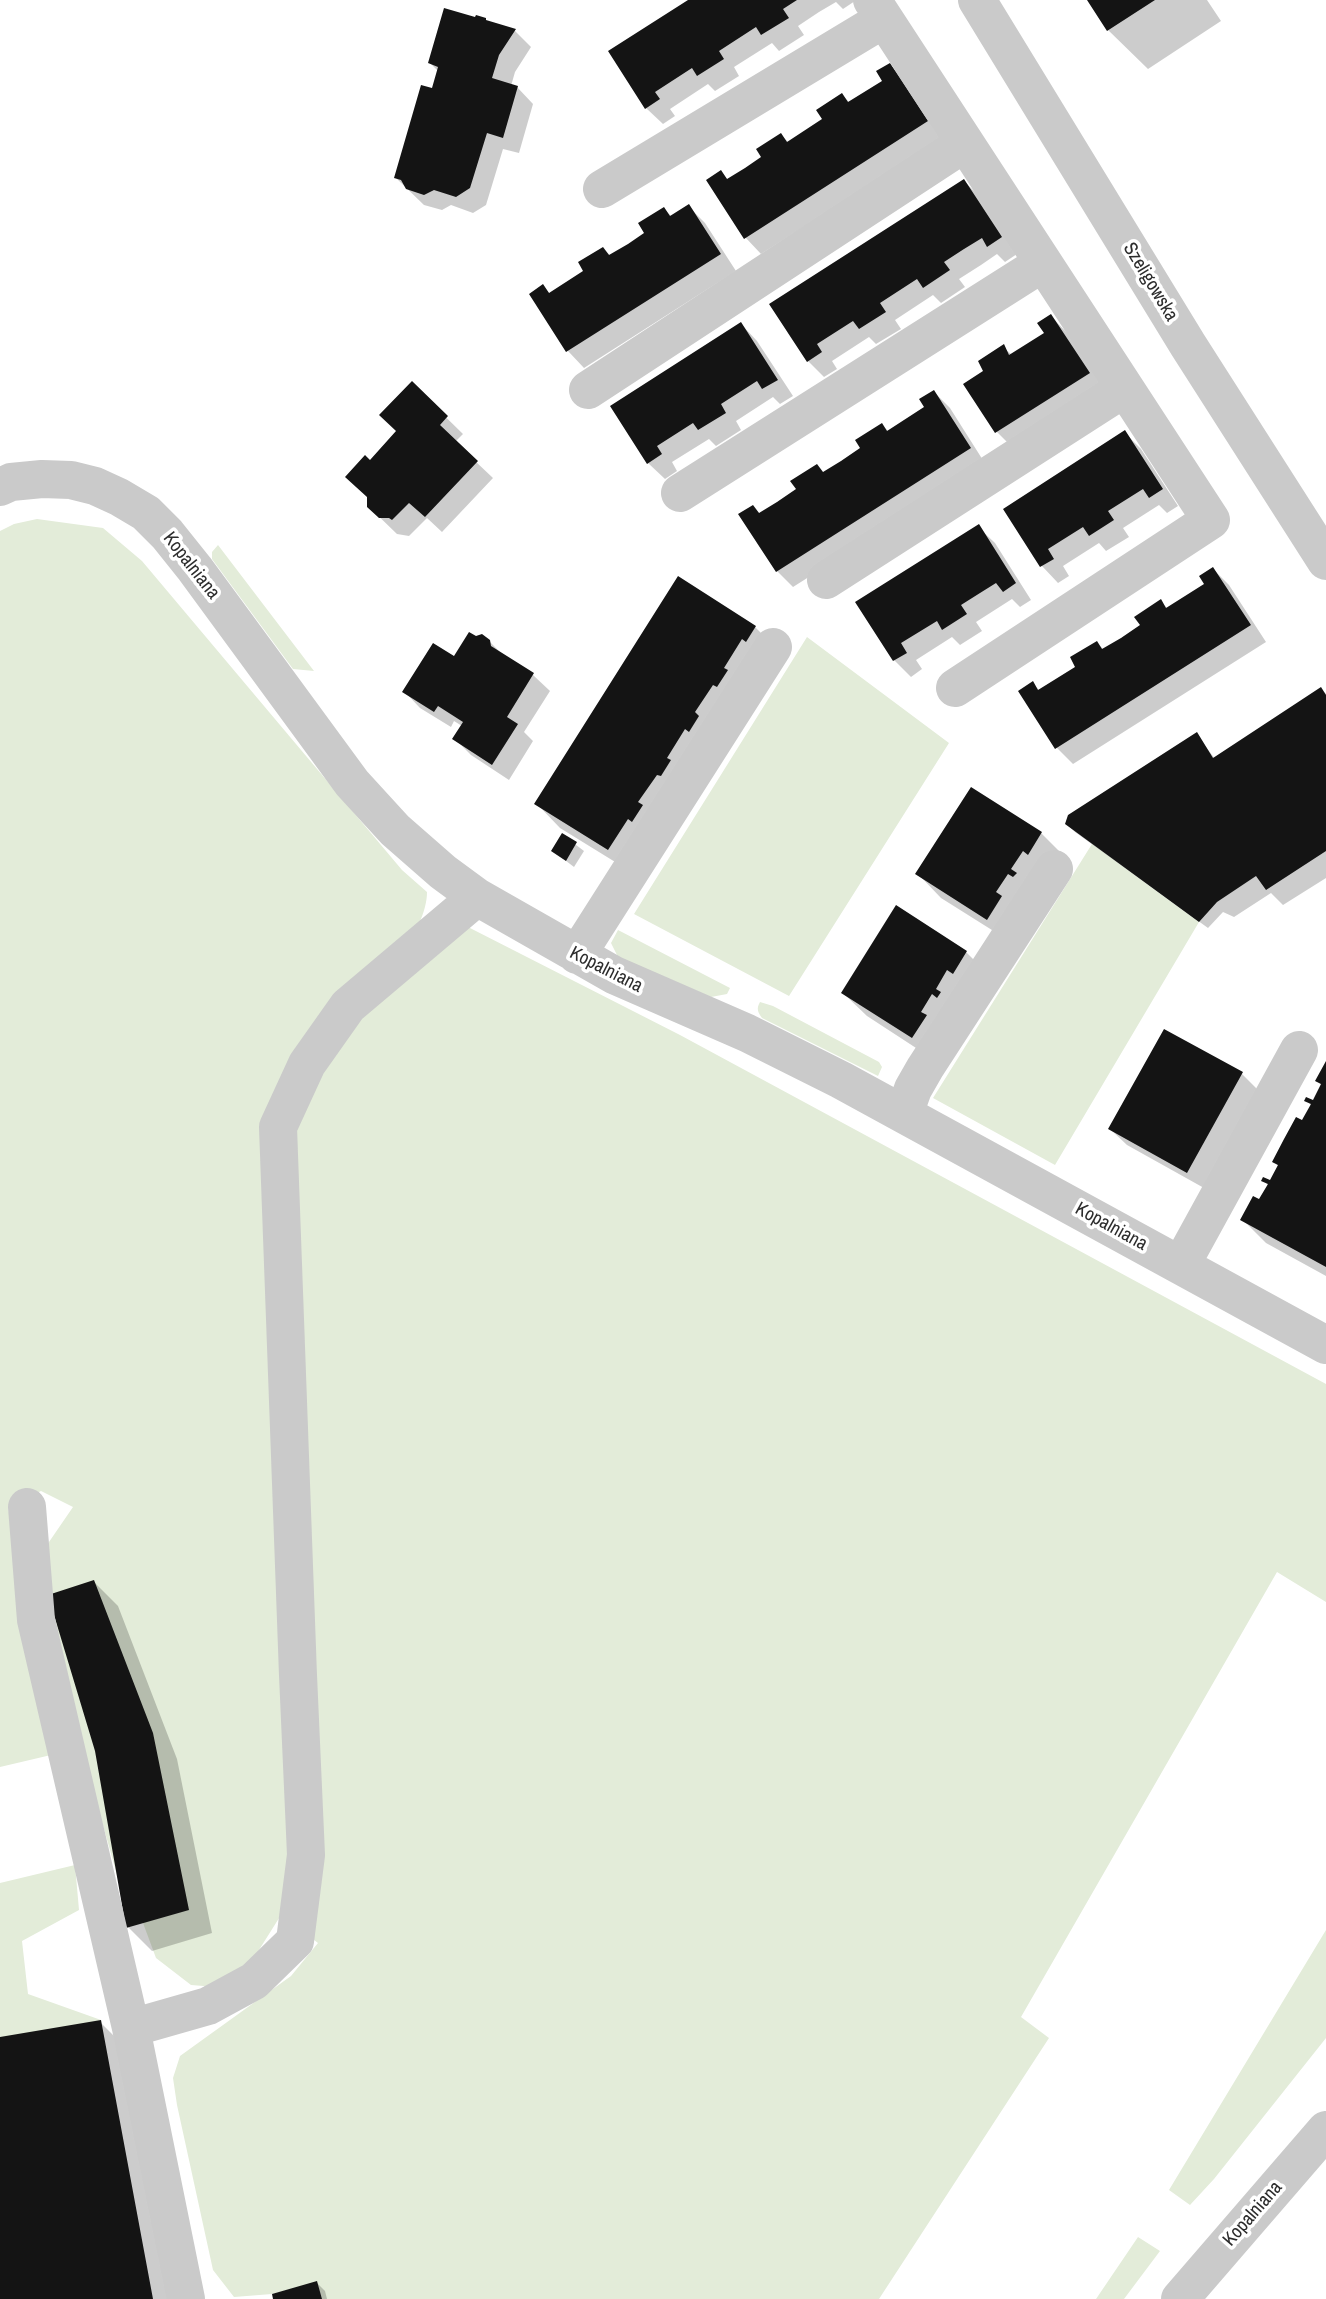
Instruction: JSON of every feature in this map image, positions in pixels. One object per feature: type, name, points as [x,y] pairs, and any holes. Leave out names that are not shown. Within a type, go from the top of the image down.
[{"type":"street","name":"Szeligowska","points":[[977,0],[1188,345],[1326,561]]},
{"type":"street","points":[[602,189],[878,9],[1211,520],[955,688]]},
{"type":"street","points":[[588,390],[965,143]]},
{"type":"street","points":[[680,493],[1043,263]]},
{"type":"street","points":[[826,580],[1125,388]]},
{"type":"street","name":"Kopalniana","points":[[0,487],[11,482],[71,480],[107,491],[146,513],[195,569],[352,783],[395,830],[443,872],[477,897],[576,955],[651,993],[789,1052],[1326,1345]]},
{"type":"street","points":[[576,955],[773,647]]},
{"type":"street","points":[[904,1114],[913,1089],[925,1068],[1054,869]]},
{"type":"street","points":[[131,2028],[208,2006],[254,1981],[295,1941],[306,1854],[278,1127],[307,1065],[348,1006],[477,897]]},
{"type":"street","points":[[1181,1265],[1300,1050]]},
{"type":"street","points":[[27,1507],[36,1620],[131,2028],[186,2299]]},
{"type":"street","name":"Kopalniana","points":[[1180,2299],[1326,2130]]},
{"type":"green space","points":[[37,519],[103,528],[142,561],[402,870],[427,892],[425,907],[411,940],[357,1017],[468,927],[680,1035],[1326,1384],[1326,1602],[1277,1572],[1021,2017],[1049,2038],[879,2299],[322,2299],[317,2282],[272,2294],[234,2297],[213,2270],[177,2105],[173,2078],[180,2056],[291,1976],[318,1943],[281,1915],[252,1961],[216,1987],[191,1985],[156,1958],[143,1923],[119,1882],[74,1723],[48,1595],[49,1542],[73,1507],[41,1491],[8,1507],[51,1755],[0,1767],[0,531],[14,524]]},
{"type":"green space","points":[[218,545],[314,671],[293,669],[212,559],[212,552]]},
{"type":"green space","points":[[807,637],[949,743],[789,996],[634,914]]},
{"type":"green space","points":[[1092,844],[1199,922],[1055,1165],[933,1098]]},
{"type":"green space","points":[[618,930],[730,988],[727,994],[711,997],[618,957],[611,943]]},
{"type":"green space","points":[[760,1002],[773,1006],[879,1062],[882,1067],[878,1076],[762,1018],[758,1010]]},
{"type":"green space","points":[[75,1865],[79,1910],[22,1941],[28,1994],[101,2020],[0,2299],[0,1883]]},
{"type":"green space","points":[[1326,1930],[1326,2038],[1214,2179],[1190,2205],[1169,2190]]},
{"type":"green space","points":[[1138,2237],[1160,2251],[1124,2299],[1096,2299]]},
{"type":"building","points":[[688,0],[797,0],[783,9],[789,18],[761,35],[756,27],[719,51],[724,59],[697,76],[692,68],[655,92],[660,99],[645,109],[608,51]]},
{"type":"building","points":[[1087,0],[1155,0],[1107,31]]},
{"type":"building","points":[[444,8],[475,17],[476,15],[516,29],[499,55],[492,78],[518,86],[503,138],[487,133],[470,188],[456,197],[434,190],[424,195],[406,189],[401,180],[394,178],[421,85],[432,88],[438,67],[428,63]]},
{"type":"building","points":[[890,63],[928,121],[744,239],[706,180],[721,170],[727,179],[745,168],[761,157],[756,149],[781,133],[787,142],[822,119],[816,110],[842,93],[848,102],[882,81],[876,71]]},
{"type":"building","points":[[964,179],[1002,237],[987,247],[982,238],[964,249],[944,262],[950,270],[923,288],[917,279],[880,303],[886,312],[859,329],[853,321],[817,344],[822,352],[807,362],[769,304]]},
{"type":"building","points":[[689,204],[721,254],[566,352],[529,294],[543,284],[549,293],[583,271],[578,262],[603,247],[609,255],[628,244],[644,233],[638,223],[664,207],[670,216]]},
{"type":"building","points":[[1051,314],[1090,373],[995,433],[963,384],[983,371],[978,361],[1004,344],[1009,355],[1044,333],[1037,323]]},
{"type":"building","points":[[741,322],[778,380],[762,389],[757,381],[721,404],[726,413],[698,430],[693,423],[657,446],[662,454],[647,464],[610,406]]},
{"type":"building","points":[[412,381],[448,416],[440,425],[478,461],[425,517],[409,503],[392,520],[379,518],[367,507],[367,497],[345,477],[365,455],[370,460],[396,431],[379,415]]},
{"type":"building","points":[[934,390],[971,448],[776,572],[738,514],[753,505],[759,513],[777,502],[796,489],[790,481],[817,464],[823,472],[841,461],[860,448],[855,440],[882,423],[887,431],[924,407],[919,399]]},
{"type":"building","points":[[1125,430],[1163,489],[1149,498],[1143,489],[1108,511],[1114,520],[1089,536],[1083,527],[1048,549],[1054,559],[1040,567],[1003,509]]},
{"type":"building","points":[[979,524],[1016,583],[1003,592],[996,583],[961,605],[967,614],[942,630],[937,621],[901,643],[907,653],[893,661],[855,602]]},
{"type":"building","points":[[1213,567],[1251,625],[1055,749],[1018,691],[1033,681],[1038,690],[1075,667],[1070,657],[1097,641],[1102,649],[1121,638],[1140,625],[1134,617],[1161,599],[1166,608],[1204,584],[1199,576]]},
{"type":"building","points":[[678,576],[756,626],[746,642],[742,639],[724,668],[728,670],[717,687],[713,685],[695,712],[699,716],[689,732],[685,729],[667,758],[671,760],[661,776],[657,775],[638,802],[643,805],[632,822],[628,819],[608,850],[534,804]]},
{"type":"building","points":[[469,632],[476,636],[482,634],[490,640],[491,646],[534,673],[507,717],[518,724],[492,765],[452,739],[463,722],[438,706],[434,712],[402,692],[433,643],[454,656]]},
{"type":"building","points":[[1321,687],[1326,695],[1326,851],[1266,890],[1256,876],[1217,902],[1199,922],[1065,824],[1068,815],[1197,732],[1213,758]]},
{"type":"building","points":[[971,787],[1042,832],[1028,855],[1023,851],[1011,869],[1017,873],[1013,877],[1008,874],[996,892],[1002,896],[987,920],[915,874]]},
{"type":"building","points":[[562,833],[577,842],[566,861],[551,851]]},
{"type":"building","points":[[896,905],[967,951],[953,974],[947,970],[936,989],[941,992],[937,998],[932,994],[921,1012],[927,1015],[912,1038],[841,993]]},
{"type":"building","points":[[1164,1029],[1243,1072],[1187,1173],[1108,1129]]},
{"type":"building","points":[[1326,1061],[1326,1267],[1240,1220],[1253,1196],[1259,1199],[1268,1184],[1261,1181],[1263,1177],[1270,1180],[1278,1165],[1272,1162],[1296,1117],[1302,1120],[1311,1104],[1304,1101],[1306,1097],[1313,1100],[1321,1084],[1315,1081]]},
{"type":"building","points":[[94,1580],[153,1733],[189,1910],[126,1928],[95,1751],[48,1595]]},
{"type":"building","points":[[101,2020],[153,2299],[0,2299],[0,2037]]},
{"type":"building","points":[[317,2281],[322,2299],[273,2299],[272,2294]]}]
